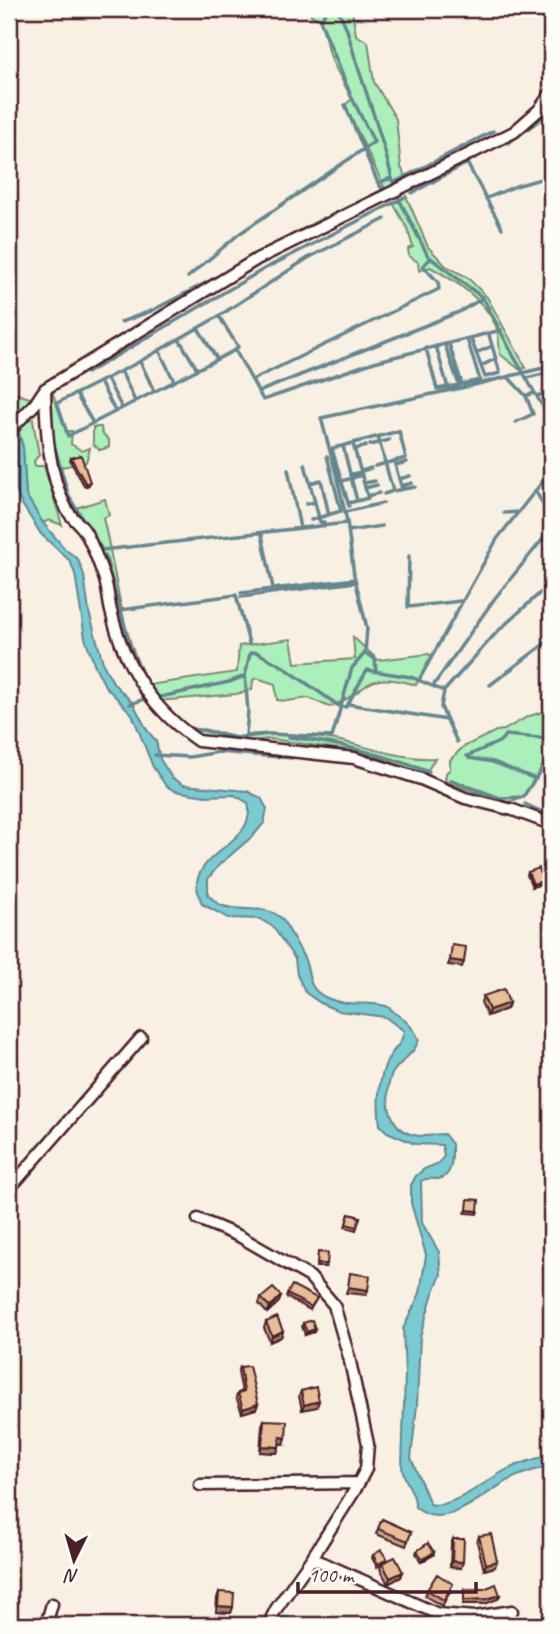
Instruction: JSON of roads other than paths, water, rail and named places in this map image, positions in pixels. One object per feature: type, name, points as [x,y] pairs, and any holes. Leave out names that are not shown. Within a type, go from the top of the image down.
[{"type":"street","points":[[9,430],[35,404],[45,389],[257,259],[514,132],[539,110],[551,93]]},
{"type":"street","points":[[45,389],[46,434],[67,511],[86,532],[104,577],[123,651],[136,679],[155,705],[178,727],[198,741],[354,758],[421,779],[465,798],[513,810],[551,824]]},
{"type":"street","points":[[9,1189],[141,1038]]},
{"type":"street","points":[[198,1219],[239,1236],[310,1277],[334,1305],[349,1357],[368,1444],[366,1469],[268,1625]]},
{"type":"street","points":[[200,1485],[358,1483]]},
{"type":"street","points":[[312,1558],[438,1614],[475,1617],[512,1611]]},
{"type":"street","points":[[46,1625],[52,1604]]},
{"type":"water","points":[[9,406],[23,447],[26,495],[43,523],[65,549],[78,559],[104,666],[114,684],[133,703],[156,741],[160,759],[172,778],[184,785],[247,791],[261,798],[267,809],[264,823],[254,835],[219,865],[208,879],[208,895],[228,907],[270,911],[277,915],[283,920],[304,958],[315,990],[334,1001],[386,1006],[408,1024],[419,1040],[390,1078],[389,1107],[396,1124],[405,1132],[423,1136],[444,1134],[452,1144],[452,1154],[447,1174],[438,1179],[421,1181],[422,1223],[439,1252],[441,1275],[420,1337],[411,1458],[430,1504],[438,1505],[468,1494],[510,1468],[551,1454],[551,1466],[514,1478],[451,1514],[427,1514],[415,1507],[414,1496],[402,1467],[405,1374],[403,1329],[420,1293],[426,1255],[411,1203],[411,1185],[416,1176],[424,1169],[439,1163],[444,1156],[442,1145],[415,1144],[387,1132],[380,1125],[382,1074],[404,1031],[385,1017],[339,1011],[322,1004],[306,993],[297,975],[295,959],[273,927],[260,919],[228,918],[202,904],[197,885],[201,870],[245,827],[249,816],[248,803],[234,795],[205,796],[175,791],[166,786],[153,767],[132,714],[105,686],[95,666],[85,638],[75,574],[70,561],[41,534],[20,501],[16,489]]},
{"type":"waterway","points":[[188,277],[239,234],[374,142],[351,96],[320,20],[325,13],[323,9]]},
{"type":"waterway","points":[[337,9],[344,21],[393,183],[493,131]]},
{"type":"waterway","points":[[345,105],[378,183]]},
{"type":"waterway","points":[[508,143],[538,121],[551,107]]},
{"type":"waterway","points":[[412,193],[469,162]]},
{"type":"waterway","points":[[467,163],[502,228]]},
{"type":"waterway","points":[[487,198],[551,176]]},
{"type":"waterway","points":[[332,215],[383,190],[378,183],[391,178]]},
{"type":"waterway","points":[[87,373],[264,269],[403,198]]},
{"type":"waterway","points":[[399,199],[428,256],[483,298],[551,421]]},
{"type":"waterway","points":[[264,251],[324,218]]},
{"type":"waterway","points":[[235,350],[68,436],[57,403],[137,363],[219,316],[308,258],[385,219]]},
{"type":"waterway","points":[[252,380],[439,289],[438,282],[423,266],[431,258]]},
{"type":"waterway","points":[[121,322],[151,311],[227,272]]},
{"type":"waterway","points":[[258,392],[459,312],[483,298]]},
{"type":"waterway","points":[[219,316],[238,347],[235,350],[263,400],[374,362],[501,330]]},
{"type":"waterway","points":[[198,328],[217,359]]},
{"type":"waterway","points":[[471,339],[485,377],[500,373],[489,335]]},
{"type":"waterway","points":[[179,339],[197,369]]},
{"type":"waterway","points":[[449,344],[462,384],[480,380],[467,339]]},
{"type":"waterway","points":[[426,348],[437,389],[459,385],[445,345]]},
{"type":"waterway","points":[[436,346],[448,388]]},
{"type":"waterway","points":[[476,353],[492,346]]},
{"type":"waterway","points":[[159,350],[174,381]]},
{"type":"waterway","points":[[481,366],[495,359]]},
{"type":"waterway","points":[[140,361],[154,391]]},
{"type":"waterway","points":[[183,725],[236,738],[269,734],[332,737],[352,668],[365,653],[367,628],[354,575],[347,521],[321,418],[551,366]]},
{"type":"waterway","points":[[121,371],[135,401]]},
{"type":"waterway","points":[[527,378],[551,372]]},
{"type":"waterway","points":[[508,377],[526,396]]},
{"type":"waterway","points":[[107,379],[122,408]]},
{"type":"waterway","points":[[100,382],[115,411]]},
{"type":"waterway","points":[[537,396],[551,391]]},
{"type":"waterway","points":[[516,422],[533,414],[526,396],[534,393]]},
{"type":"waterway","points":[[76,394],[93,423]]},
{"type":"waterway","points":[[541,403],[551,399]]},
{"type":"waterway","points":[[330,449],[399,431],[406,458],[375,466]]},
{"type":"waterway","points":[[378,437],[393,491],[415,487]]},
{"type":"waterway","points":[[370,445],[389,440]]},
{"type":"waterway","points":[[353,444],[368,498],[357,501]]},
{"type":"waterway","points":[[54,445],[69,497],[102,550],[347,523]]},
{"type":"waterway","points":[[343,446],[357,501],[348,503]]},
{"type":"waterway","points":[[355,449],[366,446]]},
{"type":"waterway","points":[[332,449],[349,506]]},
{"type":"waterway","points":[[311,520],[341,511],[327,456]]},
{"type":"waterway","points":[[394,461],[402,489]]},
{"type":"waterway","points":[[395,465],[407,462]]},
{"type":"waterway","points":[[305,464],[320,522],[324,522],[325,526]]},
{"type":"waterway","points":[[350,475],[371,468]]},
{"type":"waterway","points":[[288,469],[300,528]]},
{"type":"waterway","points":[[419,680],[497,539],[551,471]]},
{"type":"waterway","points":[[342,481],[362,475]]},
{"type":"waterway","points":[[399,479],[410,476]]},
{"type":"waterway","points":[[310,483],[321,480],[329,515]]},
{"type":"waterway","points":[[364,483],[375,481]]},
{"type":"waterway","points":[[401,486],[412,483]]},
{"type":"waterway","points":[[365,488],[377,485]]},
{"type":"waterway","points":[[384,494],[393,491]]},
{"type":"waterway","points":[[536,492],[551,518]]},
{"type":"waterway","points":[[367,496],[379,493]]},
{"type":"waterway","points":[[306,504],[315,502]]},
{"type":"waterway","points":[[345,512],[383,503]]},
{"type":"waterway","points":[[504,513],[519,512]]},
{"type":"waterway","points":[[348,531],[382,526]]},
{"type":"waterway","points":[[433,686],[495,598],[551,529]]},
{"type":"waterway","points":[[262,535],[273,588]]},
{"type":"waterway","points":[[105,555],[138,670]]},
{"type":"waterway","points":[[409,556],[408,607],[461,601]]},
{"type":"waterway","points":[[241,593],[355,579]]},
{"type":"waterway","points":[[241,597],[356,582]]},
{"type":"waterway","points":[[457,742],[441,707],[444,691],[497,632],[551,583]]},
{"type":"waterway","points":[[120,610],[236,595],[249,643]]},
{"type":"waterway","points":[[490,685],[551,639]]},
{"type":"waterway","points":[[156,698],[245,676],[250,653],[256,652],[282,666],[339,706],[346,707],[348,704],[447,720]]},
{"type":"waterway","points":[[365,653],[375,659],[376,672]]},
{"type":"waterway","points":[[348,704],[367,670],[411,677],[444,691]]},
{"type":"waterway","points":[[245,676],[248,711],[246,735]]},
{"type":"waterway","points":[[130,704],[148,698]]},
{"type":"waterway","points":[[467,756],[499,742],[506,735],[551,739]]},
{"type":"waterway","points":[[289,737],[360,750],[429,772]]},
{"type":"waterway","points":[[155,755],[190,757],[219,752],[292,758]]},
{"type":"waterway","points":[[451,780],[500,798],[523,797],[551,755]]},
{"type":"waterway","points":[[469,758],[493,762],[536,779]]},
{"type":"waterway","points":[[525,804],[551,816]]}]
